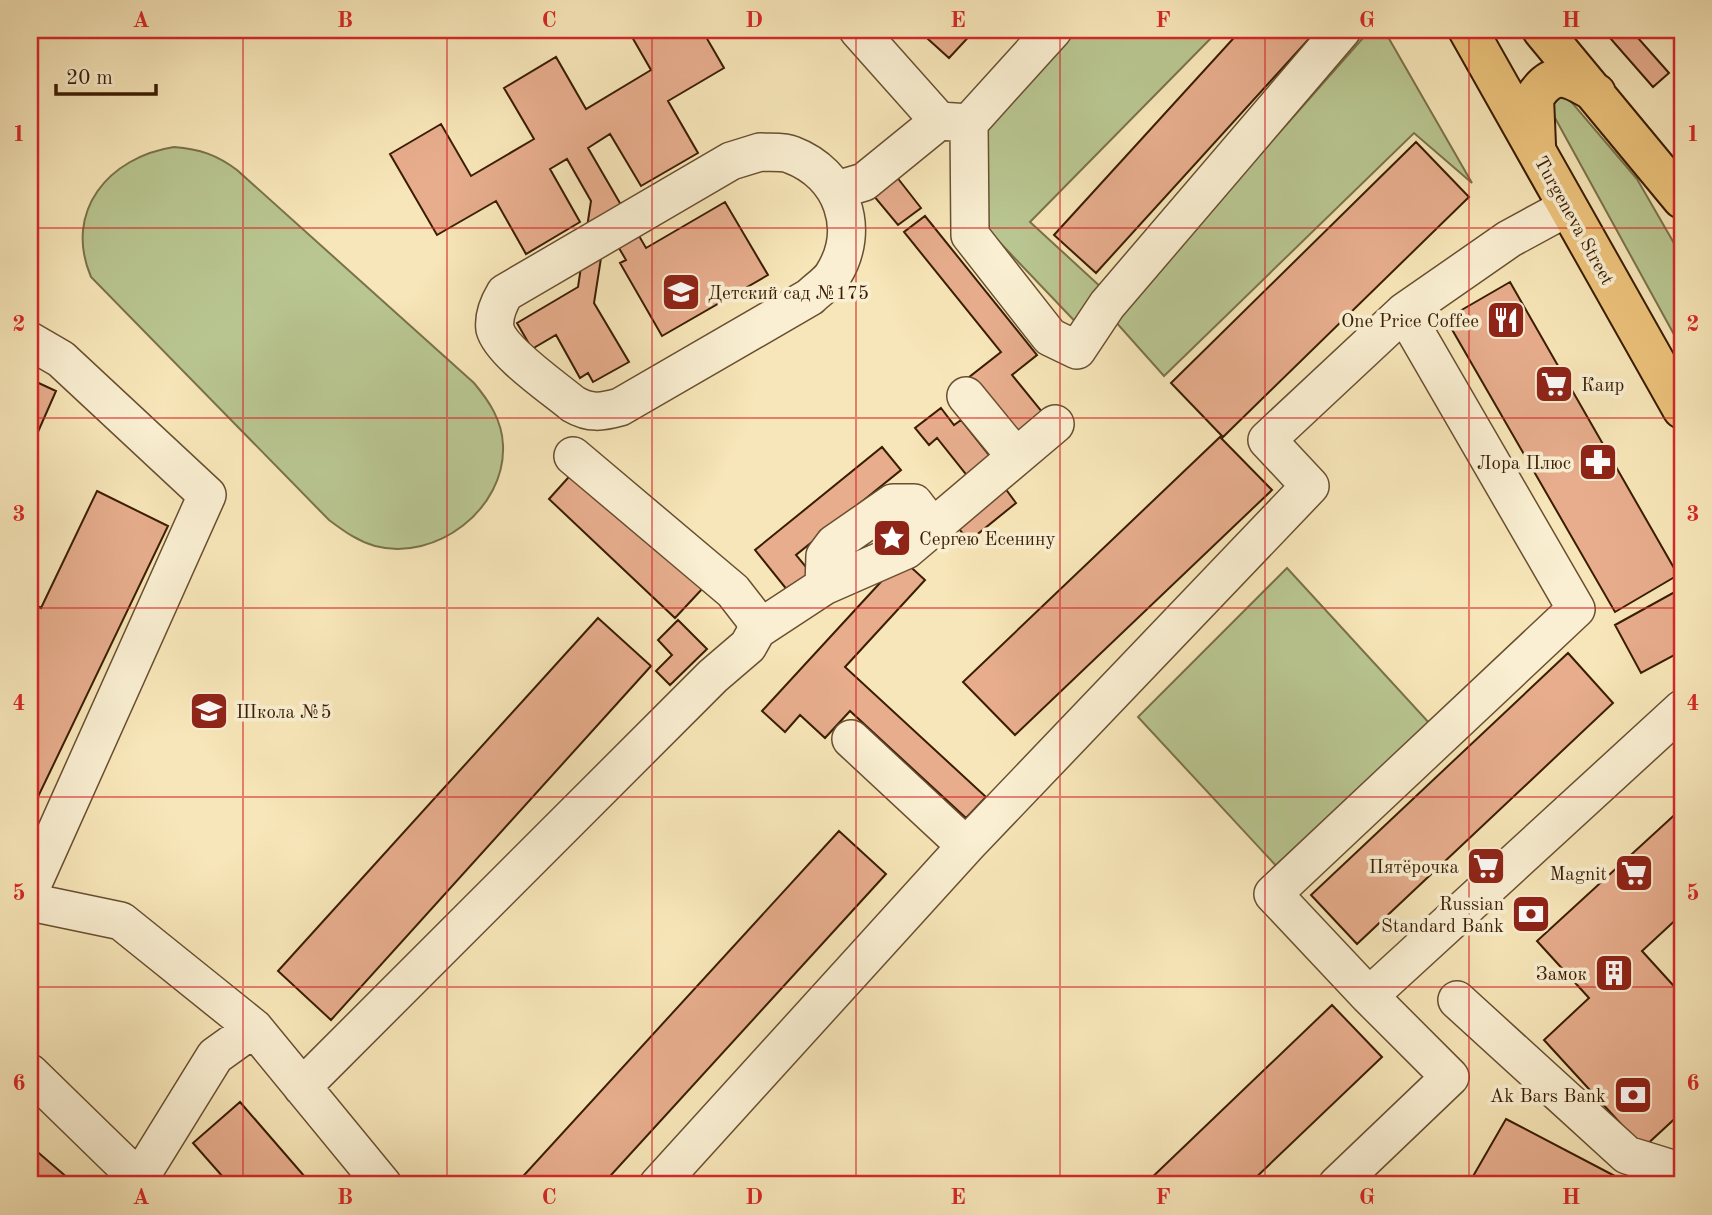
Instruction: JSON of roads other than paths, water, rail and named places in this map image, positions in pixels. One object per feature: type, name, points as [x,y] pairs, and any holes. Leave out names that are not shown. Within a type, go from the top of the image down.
[{"type":"main road","name":"Turgeneva Street","points":[[1468,30],[1682,410]]},
{"type":"main road","points":[[1542,30],[1682,199]]},
{"type":"main road","points":[[1536,150],[1534,98],[1541,87],[1559,77],[1573,79],[1596,94]]},
{"type":"street","points":[[858,30],[954,122],[970,235],[1050,337],[1077,350],[1107,305],[1342,30]]},
{"type":"street","points":[[837,190],[864,182],[954,122],[1053,30]]},
{"type":"street","points":[[760,152],[790,154],[817,167],[837,190],[847,218],[845,249],[832,276],[810,297],[620,407],[586,411],[573,404],[502,343],[495,329],[499,305],[505,293],[731,161],[760,152]]},
{"type":"street","points":[[659,1185],[966,846],[1310,486],[1267,440],[1405,312],[1509,239],[1568,207]]},
{"type":"street","points":[[1337,1185],[1450,1077],[1273,894],[1576,609],[1405,312]]},
{"type":"street","points":[[30,341],[61,359],[207,495],[30,890]]},
{"type":"street","points":[[966,396],[1016,457]]},
{"type":"street","points":[[302,1087],[713,676],[748,646],[757,631],[824,586],[906,550],[1055,424]]},
{"type":"street","points":[[573,456],[733,591],[754,618],[757,631]]},
{"type":"street","points":[[1369,996],[1682,709]]},
{"type":"street","points":[[851,740],[966,846]]},
{"type":"street","points":[[30,902],[121,921],[254,1028],[383,1185]]},
{"type":"street","points":[[1457,1000],[1627,1155],[1682,1172]]},
{"type":"street","points":[[30,1073],[142,1182],[215,1056],[254,1028]]},
{"type":"place","name":"Детский сад №175","points":[[681,292]]},
{"type":"place","name":"One Price Coffee","points":[[1506,320]]},
{"type":"place","name":"Каир","points":[[1554,384]]},
{"type":"place","name":"Лора Плюс","points":[[1598,462]]},
{"type":"place","name":"Сергею Есенину","points":[[892,538]]},
{"type":"place","name":"Школа №5","points":[[209,711]]},
{"type":"place","name":"Пятёрочка","points":[[1486,866]]},
{"type":"place","name":"Magnit","points":[[1634,873]]},
{"type":"place","name":"Russian Standard Bank","points":[[1531,914]]},
{"type":"place","name":"Замок","points":[[1614,973]]},
{"type":"place","name":"Ak Bars Bank","points":[[1633,1095]]}]
